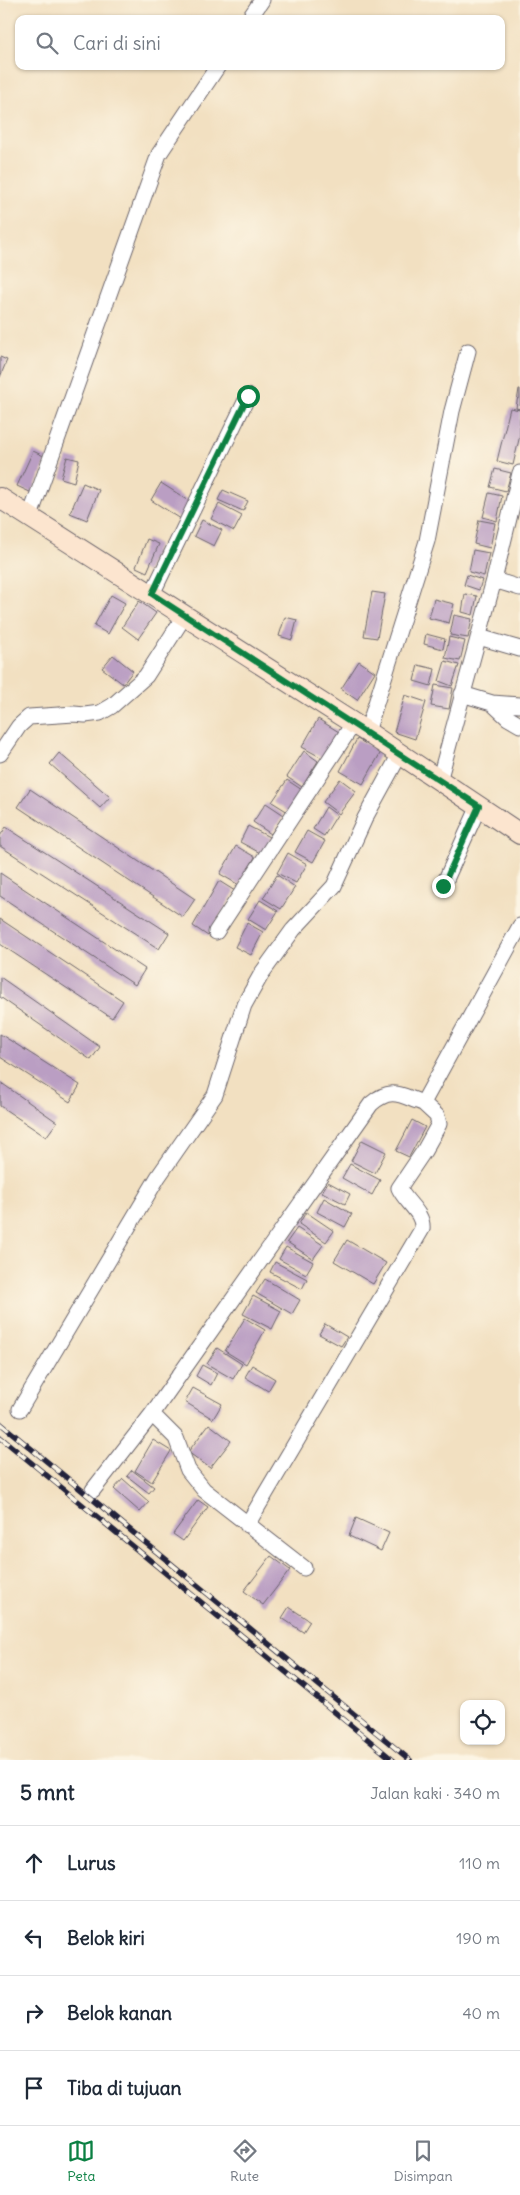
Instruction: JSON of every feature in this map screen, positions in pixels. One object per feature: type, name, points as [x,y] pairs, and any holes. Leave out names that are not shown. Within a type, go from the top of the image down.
[{"type":"street","points":[[253,15],[262,0]]},
{"type":"street","points":[[30,516],[159,154],[215,70]]},
{"type":"street","points":[[216,932],[360,728],[427,541],[452,411],[468,351]]},
{"type":"street","points":[[152,594],[248,396]]},
{"type":"street","points":[[439,781],[494,580],[514,525],[520,473]]},
{"type":"street","points":[[0,498],[360,728],[520,834]]},
{"type":"street","points":[[494,580],[520,588]]},
{"type":"street","points":[[0,754],[19,726],[28,717],[85,715],[100,713],[112,706],[146,676],[185,615]]},
{"type":"street","points":[[479,637],[520,649]]},
{"type":"street","points":[[462,694],[492,703],[520,705]]},
{"type":"street","points":[[492,703],[508,718],[520,725]]},
{"type":"street","points":[[20,1409],[158,1177],[215,1095],[244,1005],[262,974],[293,930],[334,886],[365,818],[400,754]]},
{"type":"street","points":[[443,886],[479,806]]},
{"type":"street","points":[[423,1103],[520,926]]},
{"type":"street","points":[[93,1490],[152,1414],[371,1104],[385,1093],[393,1093],[423,1103],[437,1116],[440,1124],[398,1188],[420,1217],[422,1229],[248,1525]]},
{"type":"street","points":[[152,1414],[176,1438],[182,1448],[184,1462],[198,1483],[304,1568]]},
{"type":"building","points":[[0,357],[7,360],[0,377]]},
{"type":"building","points":[[520,389],[520,409],[516,408]]},
{"type":"building","points":[[510,408],[520,410],[520,435],[513,465],[497,461]]},
{"type":"building","points":[[33,451],[48,458],[32,493],[17,486]]},
{"type":"building","points":[[67,457],[79,460],[74,482],[61,478]]},
{"type":"building","points":[[495,469],[511,473],[506,491],[490,487]]},
{"type":"building","points":[[83,483],[99,490],[87,520],[70,513]]},
{"type":"building","points":[[161,483],[191,502],[181,519],[151,500]]},
{"type":"building","points":[[223,490],[248,501],[243,511],[218,500]]},
{"type":"building","points":[[489,493],[502,496],[497,521],[483,517]]},
{"type":"building","points":[[219,504],[242,516],[234,531],[211,519]]},
{"type":"building","points":[[202,520],[222,530],[214,546],[194,536]]},
{"type":"building","points":[[479,520],[495,523],[490,548],[474,544]]},
{"type":"building","points":[[147,539],[159,544],[147,572],[136,567]]},
{"type":"building","points":[[473,550],[489,553],[484,576],[469,572]]},
{"type":"building","points":[[467,575],[482,580],[479,590],[464,585]]},
{"type":"building","points":[[372,592],[385,594],[377,638],[364,636]]},
{"type":"building","points":[[465,594],[477,596],[473,615],[462,612]]},
{"type":"building","points":[[111,595],[125,603],[108,634],[94,626]]},
{"type":"building","points":[[434,599],[454,604],[449,623],[429,618]]},
{"type":"building","points":[[139,601],[156,613],[138,639],[122,627]]},
{"type":"building","points":[[454,615],[472,619],[468,638],[450,635]]},
{"type":"building","points":[[285,617],[297,620],[292,640],[279,636]]},
{"type":"building","points":[[426,634],[445,639],[443,649],[424,644]]},
{"type":"building","points":[[449,637],[465,641],[460,661],[445,658]]},
{"type":"building","points":[[113,655],[133,671],[123,684],[102,668]]},
{"type":"building","points":[[359,661],[375,672],[357,700],[341,689]]},
{"type":"building","points":[[445,661],[459,665],[452,686],[439,681]]},
{"type":"building","points":[[418,665],[435,669],[431,686],[414,681]]},
{"type":"building","points":[[435,685],[453,688],[449,709],[431,706]]},
{"type":"building","points":[[405,695],[426,702],[415,739],[394,732]]},
{"type":"building","points":[[318,719],[339,732],[324,759],[302,747]]},
{"type":"building","points":[[357,739],[381,752],[363,784],[340,771]]},
{"type":"building","points":[[304,751],[318,761],[302,787],[287,777]]},
{"type":"building","points":[[59,753],[110,797],[100,808],[50,764]]},
{"type":"building","points":[[340,779],[356,791],[339,814],[323,802]]},
{"type":"building","points":[[287,780],[302,790],[288,812],[272,802]]},
{"type":"building","points":[[30,789],[195,899],[183,917],[18,807]]},
{"type":"building","points":[[266,803],[284,815],[271,834],[253,822]]},
{"type":"building","points":[[326,807],[337,815],[324,836],[313,829]]},
{"type":"building","points":[[248,826],[271,838],[262,854],[240,842]]},
{"type":"building","points":[[6,827],[169,933],[159,949],[0,846],[0,836]]},
{"type":"building","points":[[307,831],[325,841],[313,862],[295,852]]},
{"type":"building","points":[[236,846],[255,857],[239,885],[220,874]]},
{"type":"building","points":[[288,853],[307,864],[296,883],[277,873]]},
{"type":"building","points":[[0,873],[145,969],[135,985],[0,896]]},
{"type":"building","points":[[277,875],[295,887],[281,909],[263,898]]},
{"type":"building","points":[[219,881],[235,891],[208,936],[193,926]]},
{"type":"building","points":[[260,900],[278,911],[266,930],[248,919]]},
{"type":"building","points":[[0,919],[123,1001],[112,1018],[0,944]]},
{"type":"building","points":[[247,923],[263,932],[251,955],[235,947]]},
{"type":"building","points":[[0,977],[100,1047],[91,1060],[0,997]]},
{"type":"building","points":[[0,1034],[80,1085],[70,1102],[0,1057]]},
{"type":"building","points":[[0,1082],[57,1122],[46,1137],[0,1106]]},
{"type":"building","points":[[412,1120],[425,1127],[409,1157],[396,1151]]},
{"type":"building","points":[[362,1140],[386,1152],[375,1173],[351,1161]]},
{"type":"building","points":[[350,1164],[380,1180],[372,1195],[342,1178]]},
{"type":"building","points":[[328,1182],[350,1194],[345,1204],[322,1192]]},
{"type":"building","points":[[324,1198],[352,1214],[345,1227],[317,1212]]},
{"type":"building","points":[[306,1212],[334,1231],[326,1242],[299,1224]]},
{"type":"building","points":[[297,1228],[323,1245],[313,1259],[287,1242]]},
{"type":"building","points":[[347,1240],[386,1263],[373,1284],[334,1261]]},
{"type":"building","points":[[286,1247],[313,1262],[306,1274],[279,1259]]},
{"type":"building","points":[[275,1262],[307,1279],[302,1289],[270,1272]]},
{"type":"building","points":[[265,1279],[300,1300],[292,1314],[256,1293]]},
{"type":"building","points":[[253,1296],[281,1311],[272,1329],[243,1314]]},
{"type":"building","points":[[245,1318],[265,1330],[246,1364],[225,1351]]},
{"type":"building","points":[[325,1324],[347,1337],[341,1346],[319,1334]]},
{"type":"building","points":[[217,1348],[242,1364],[233,1379],[207,1364]]},
{"type":"building","points":[[202,1365],[217,1373],[211,1385],[196,1376]]},
{"type":"building","points":[[252,1365],[275,1379],[268,1391],[245,1377]]},
{"type":"building","points":[[193,1388],[222,1404],[213,1419],[185,1402]]},
{"type":"building","points":[[209,1424],[231,1441],[210,1468],[188,1452]]},
{"type":"building","points":[[153,1440],[171,1451],[152,1482],[135,1471]]},
{"type":"building","points":[[132,1470],[154,1487],[149,1493],[127,1476]]},
{"type":"building","points":[[123,1479],[149,1502],[140,1512],[114,1489]]},
{"type":"building","points":[[198,1500],[208,1507],[183,1541],[173,1534]]},
{"type":"building","points":[[356,1518],[389,1533],[381,1551],[349,1536]]},
{"type":"building","points":[[271,1556],[290,1570],[263,1605],[244,1591]]},
{"type":"building","points":[[289,1607],[310,1621],[303,1632],[282,1618]]},
{"type":"railway","points":[[0,1423],[410,1760]]},
{"type":"railway","points":[[0,1437],[393,1760]]},
{"type":"route","points":[[248,396],[152,594],[479,806],[443,886]]}]
